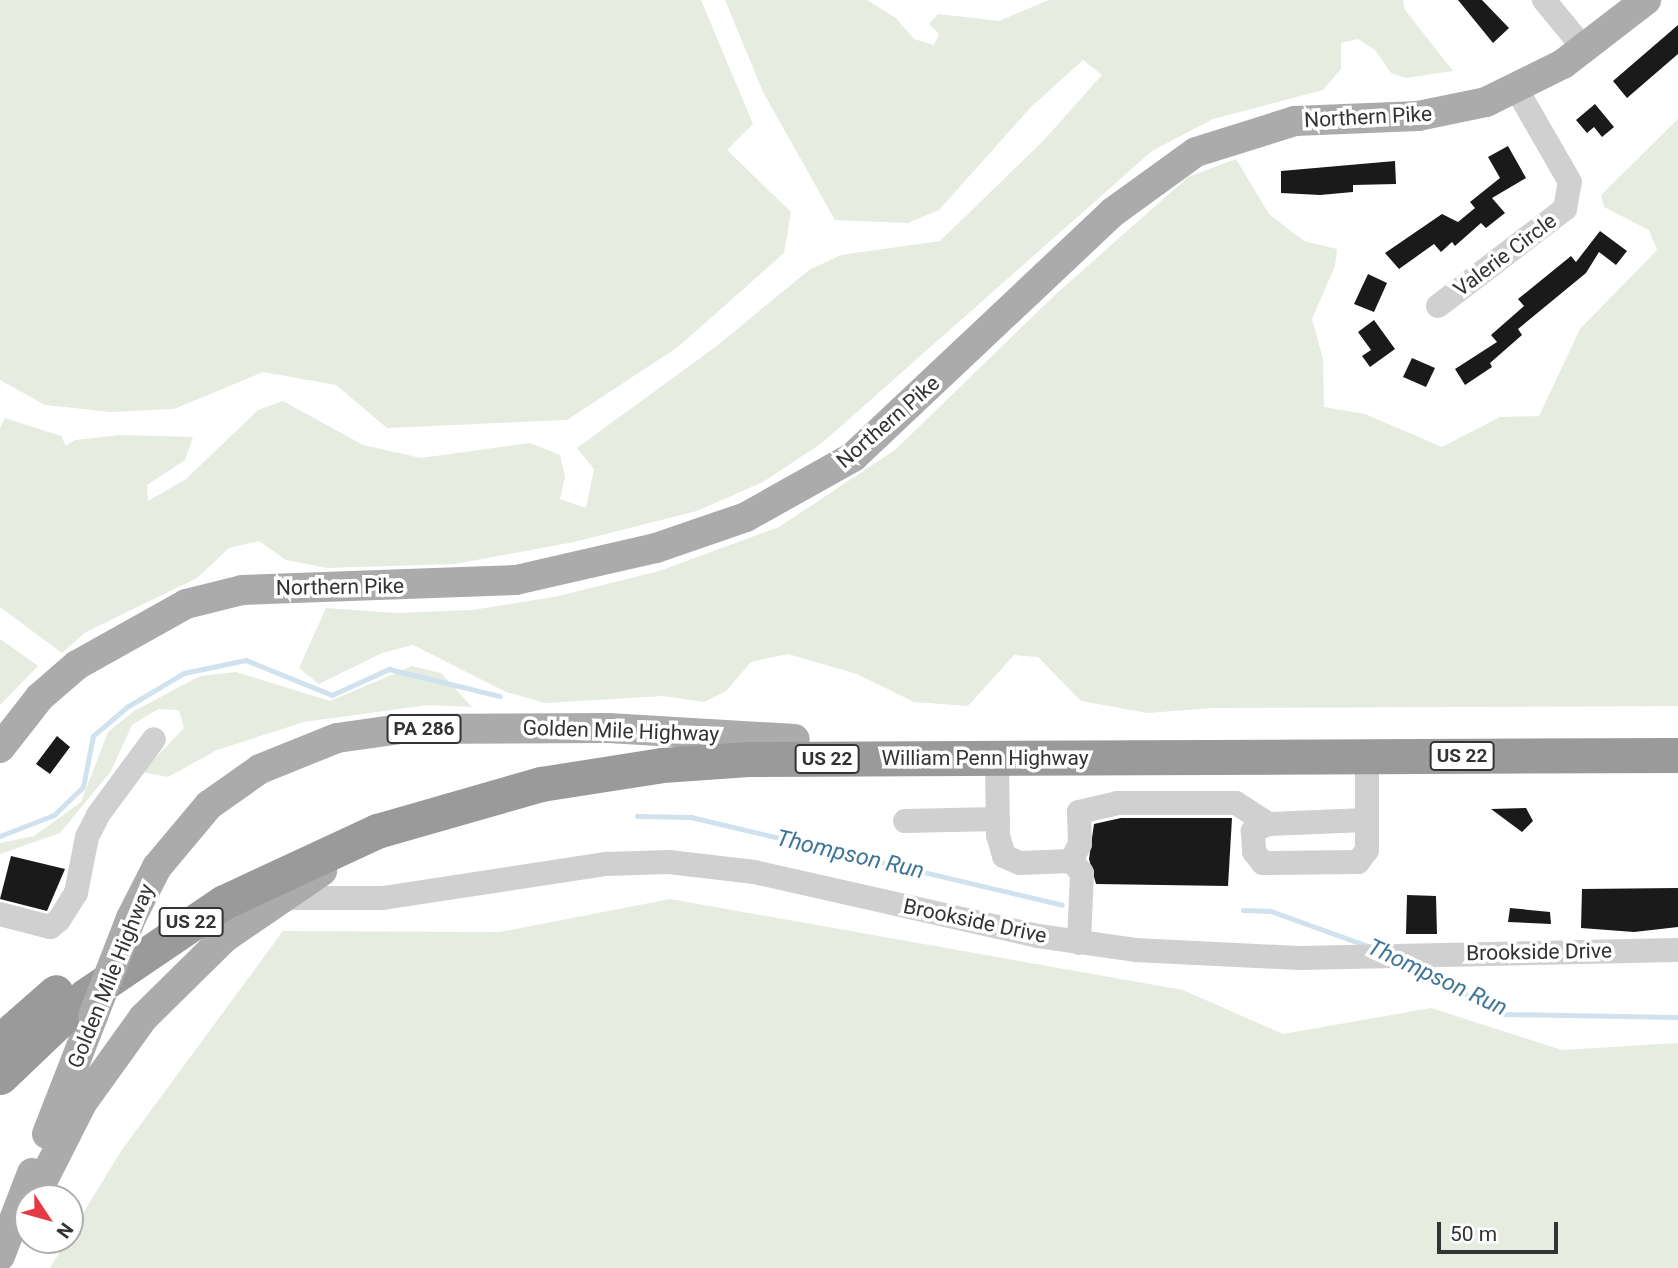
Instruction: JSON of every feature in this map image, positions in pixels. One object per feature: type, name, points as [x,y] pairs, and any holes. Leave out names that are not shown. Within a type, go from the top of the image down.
[{"type":"highway","name":"William Penn Highway","points":[[0,1041],[72,978],[178,906],[251,866],[370,813],[450,786],[575,757],[694,742],[795,739],[1678,736]]},
{"type":"highway","name":"William Penn Highway","points":[[0,1077],[85,996],[189,923],[289,869],[415,818],[541,784],[662,765],[997,758],[1678,755]]},
{"type":"main road","name":"Northern Pike","points":[[0,748],[40,697],[77,665],[186,604],[242,590],[516,580],[656,548],[746,517],[853,457],[1113,212],[1196,152],[1295,121],[1430,115],[1517,90],[1585,50],[1646,0]]},
{"type":"main road","name":"Golden Mile Highway","points":[[0,1256],[131,918],[158,867],[209,805],[260,769],[338,738],[401,729],[608,728],[795,739]]},
{"type":"main road","name":"Golden Mile Highway","points":[[41,1184],[82,1103],[135,1028],[201,958],[278,898],[415,818]]},
{"type":"main road","points":[[7,1268],[14,1250]]},
{"type":"street","points":[[1544,0],[1585,50]]},
{"type":"street","name":"Valerie Circle","points":[[1438,306],[1565,209],[1570,182],[1517,90]]},
{"type":"street","points":[[0,914],[50,927],[59,920],[76,892],[87,837],[98,815],[154,739]]},
{"type":"street","points":[[1365,820],[1268,824],[1253,831],[1254,852],[1263,863],[1358,862],[1367,850],[1367,757]]},
{"type":"street","points":[[997,758],[998,819],[1004,856],[1020,863],[1071,861],[1082,873],[1079,943]]},
{"type":"street","points":[[1071,861],[1080,844],[1079,812],[1117,803],[1236,803],[1268,824]]},
{"type":"street","points":[[905,821],[998,819]]},
{"type":"street","name":"Brookside Drive","points":[[278,898],[383,898],[606,864],[699,863],[1079,943],[1300,958],[1365,954],[1678,950]]},
{"type":"shaded area","points":[[0,0],[701,0],[753,124],[727,150],[791,212],[784,253],[678,347],[567,420],[387,428],[336,385],[263,372],[174,409],[111,412],[45,405],[0,380]]},
{"type":"shaded area","points":[[725,0],[867,0],[896,18],[914,39],[934,45],[939,34],[929,24],[938,14],[999,21],[1049,0],[1403,0],[1405,10],[1453,71],[1406,78],[1391,73],[1375,50],[1358,39],[1341,43],[1341,69],[1323,90],[1213,119],[1152,151],[822,443],[763,482],[697,511],[574,542],[455,564],[327,568],[286,560],[259,541],[229,548],[197,578],[86,632],[62,653],[0,607],[0,428],[5,418],[61,436],[66,446],[75,440],[120,435],[193,437],[185,460],[147,485],[148,501],[186,479],[258,410],[283,401],[363,445],[421,458],[530,443],[560,455],[565,477],[560,499],[586,508],[594,469],[577,448],[718,345],[809,270],[841,255],[940,241],[1043,141],[1102,75],[1083,60],[1030,108],[939,210],[908,223],[835,220],[763,92]]},
{"type":"shaded area","points":[[1678,119],[1678,706],[1214,708],[1148,713],[1081,701],[1038,657],[1014,655],[968,706],[914,702],[857,674],[788,654],[751,662],[726,691],[704,702],[663,696],[545,703],[506,692],[413,645],[382,653],[319,684],[299,668],[326,608],[396,613],[472,610],[554,597],[659,571],[779,527],[895,450],[1056,294],[1188,177],[1236,159],[1269,214],[1304,241],[1337,249],[1335,266],[1312,319],[1323,359],[1324,407],[1365,414],[1442,447],[1500,417],[1539,416],[1580,329],[1657,250],[1649,230],[1604,207],[1601,195]]},
{"type":"shaded area","points":[[0,639],[38,666],[0,705]]},
{"type":"shaded area","points":[[412,666],[441,673],[472,707],[428,705],[304,722],[217,750],[168,777],[142,772],[184,728],[179,710],[158,709],[132,725],[111,771],[60,833],[0,854],[0,843],[34,836],[81,802],[108,732],[134,711],[200,676],[236,672],[330,701]]},
{"type":"shaded area","points":[[670,899],[1183,990],[1283,1034],[1431,1008],[1562,1050],[1678,1043],[1678,1268],[50,1268],[58,1254],[84,1254],[84,1212],[121,1151],[283,931],[500,932]]},
{"type":"building","points":[[1458,0],[1482,0],[1509,28],[1493,43]]},
{"type":"building","points":[[1678,25],[1678,54],[1627,98],[1613,81]]},
{"type":"building","points":[[1595,104],[1614,127],[1602,137],[1594,127],[1587,133],[1576,120]]},
{"type":"building","points":[[1508,146],[1526,178],[1492,198],[1505,213],[1486,228],[1481,223],[1455,246],[1452,242],[1441,252],[1434,244],[1399,269],[1385,253],[1442,214],[1458,222],[1475,208],[1470,202],[1500,178],[1488,157]]},
{"type":"building","points":[[1395,161],[1396,184],[1353,185],[1353,192],[1320,195],[1281,193],[1281,171]]},
{"type":"building","points":[[1600,231],[1627,251],[1616,265],[1599,252],[1586,273],[1518,329],[1522,335],[1490,363],[1492,367],[1465,385],[1455,369],[1497,342],[1491,335],[1524,306],[1518,299],[1571,256],[1576,262]]},
{"type":"building","points":[[1368,274],[1387,283],[1374,312],[1354,304]]},
{"type":"building","points":[[1374,320],[1395,349],[1370,367],[1362,356],[1371,350],[1358,332]]},
{"type":"building","points":[[1412,358],[1435,368],[1426,387],[1403,377]]},
{"type":"building","points":[[57,736],[70,747],[50,774],[36,764]]},
{"type":"building","points":[[1526,808],[1533,821],[1522,832],[1491,809]]},
{"type":"building","points":[[1121,818],[1232,818],[1228,886],[1096,884],[1089,859],[1094,824]]},
{"type":"building","points":[[11,856],[65,869],[47,911],[0,899]]},
{"type":"building","points":[[1678,888],[1678,927],[1634,932],[1581,928],[1582,889]]},
{"type":"building","points":[[1407,895],[1436,896],[1437,934],[1406,934]]},
{"type":"building","points":[[1510,908],[1550,912],[1551,924],[1508,922]]},
{"type":"waterway","name":"Thompson Run","points":[[0,836],[54,815],[83,787],[93,736],[127,707],[184,673],[246,660],[332,695],[389,669],[500,696]]},
{"type":"waterway","name":"Thompson Run","points":[[637,816],[691,817],[1062,905]]},
{"type":"waterway","name":"Thompson Run","points":[[1243,910],[1271,911],[1368,946]]},
{"type":"waterway","name":"Thompson Run","points":[[1414,967],[1504,1014],[1678,1017]]}]
